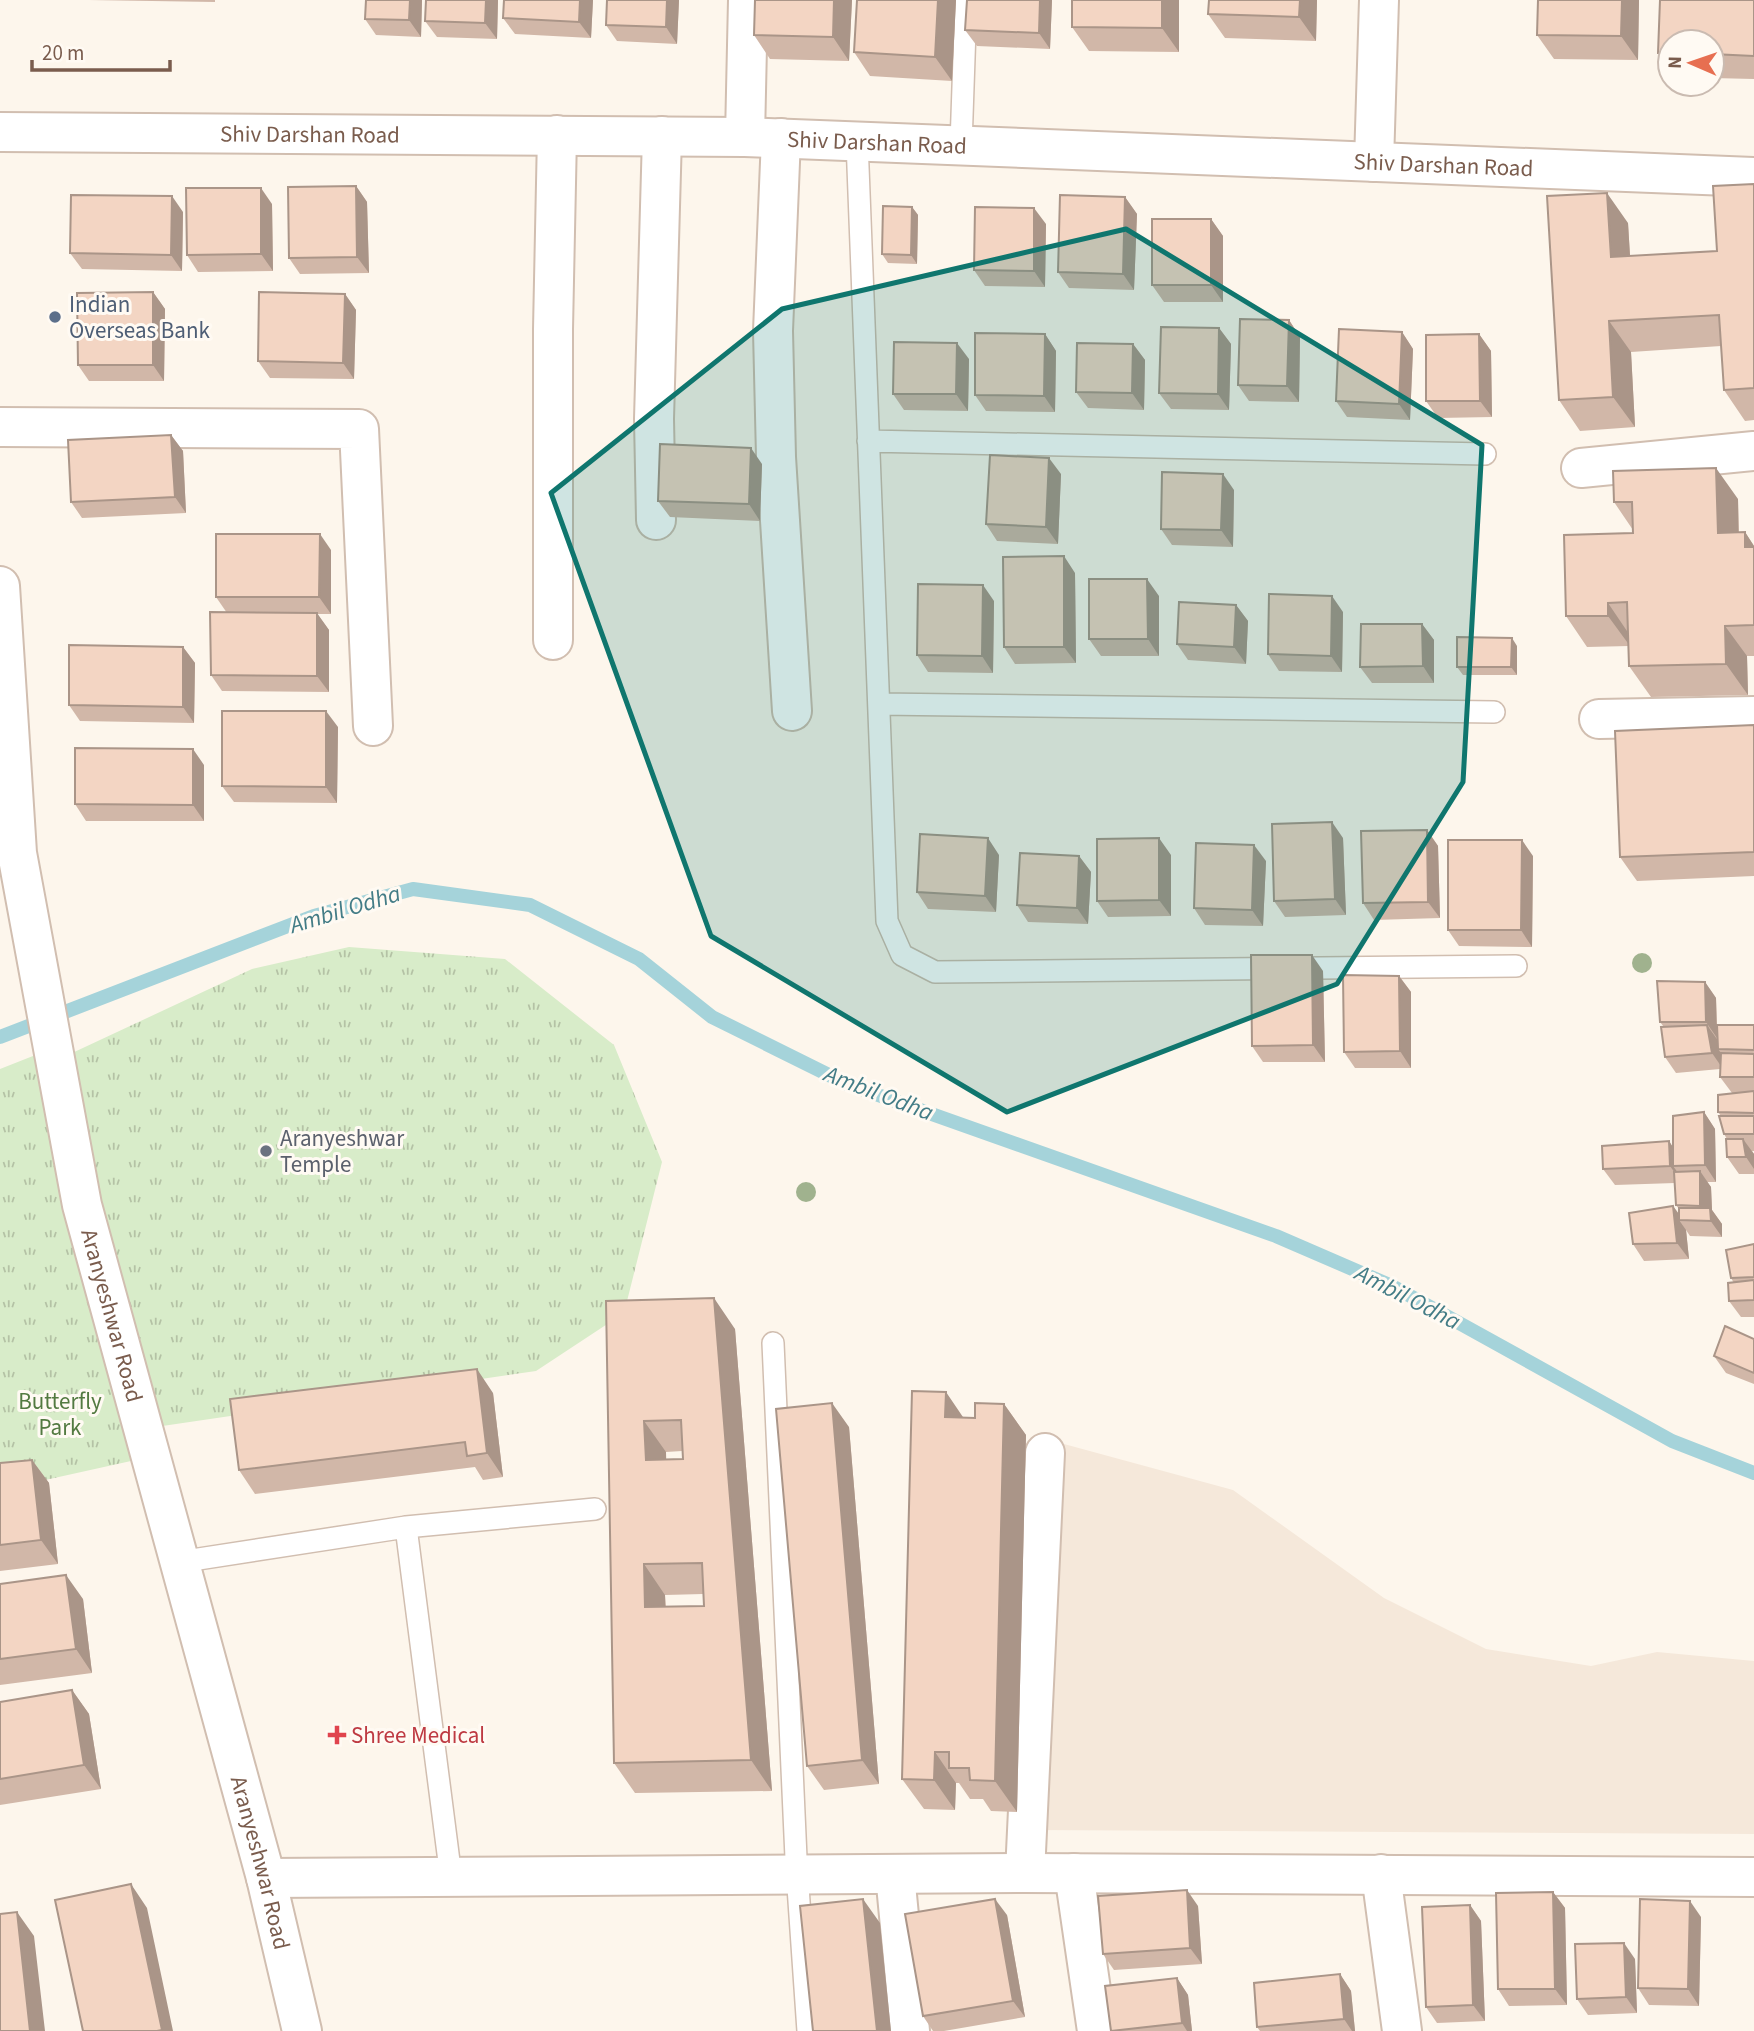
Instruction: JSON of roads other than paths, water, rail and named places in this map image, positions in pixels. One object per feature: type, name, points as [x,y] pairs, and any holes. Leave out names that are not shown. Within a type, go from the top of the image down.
[{"type":"street","points":[[748,0],[763,137],[773,331],[776,457],[792,711]]},
{"type":"street","points":[[1374,162],[1380,0]]},
{"type":"street","name":"Shiv Darshan Road","points":[[0,132],[763,137],[1754,177]]},
{"type":"street","points":[[554,640],[553,343],[557,135]]},
{"type":"street","points":[[656,520],[654,405],[662,136]]},
{"type":"street","points":[[0,427],[359,429],[373,726]]},
{"type":"street","points":[[1581,468],[1754,451]]},
{"type":"street","name":"Aranyeshwar Road","points":[[0,586],[17,853],[82,1205],[266,1878],[302,2031]]},
{"type":"street","points":[[1600,719],[1754,716]]},
{"type":"street","points":[[1025,1873],[1045,1453]]},
{"type":"street","points":[[266,1878],[1025,1873],[1754,1877]]},
{"type":"street","points":[[1074,1873],[1097,2031]]},
{"type":"street","points":[[895,1874],[910,2031]]},
{"type":"street","points":[[1381,1874],[1402,2031]]},
{"type":"lane","points":[[961,145],[966,0]]},
{"type":"lane","points":[[857,141],[887,921],[902,955],[935,972],[1516,967]]},
{"type":"lane","points":[[869,441],[1485,454]]},
{"type":"lane","points":[[878,704],[1494,712]]},
{"type":"lane","points":[[773,1343],[808,2031]]},
{"type":"lane","points":[[179,1562],[406,1527],[595,1509]]},
{"type":"lane","points":[[406,1527],[451,1877]]},
{"type":"waterway","name":"Ambil Odha","points":[[0,1037],[314,916],[413,889],[530,905],[639,959],[712,1017],[847,1084],[1276,1236],[1394,1287],[1672,1441],[1754,1473]]},
{"type":"place","name":"Indian Overseas Bank","points":[[55,317]]},
{"type":"place","name":"Aranyeshwar Temple","points":[[266,1151]]},
{"type":"place","name":"Shree Medical","points":[[337,1735]]},
{"type":"park label","name":"Butterfly Park","points":[[60,1414]]}]
